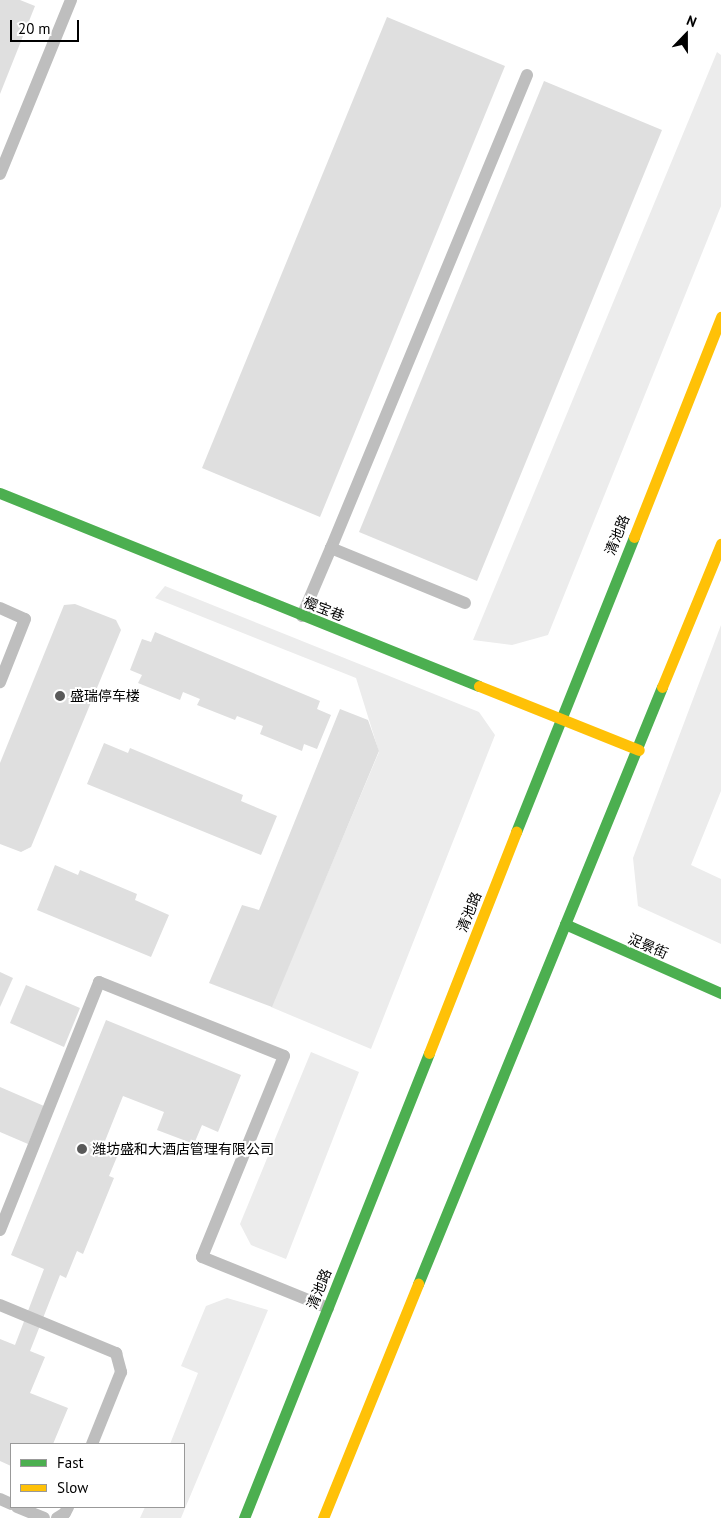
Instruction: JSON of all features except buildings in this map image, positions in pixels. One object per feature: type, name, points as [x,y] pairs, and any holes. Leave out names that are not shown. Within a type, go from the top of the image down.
[{"type":"main road","name":"清池路","points":[[244,1518],[721,317]]},
{"type":"main road","name":"樱宝巷","points":[[0,493],[302,616],[561,717],[638,750]]},
{"type":"main road","points":[[323,1518],[721,544]]},
{"type":"main road","name":"浞景街","points":[[565,924],[721,993]]},
{"type":"lane","points":[[0,174],[71,0]]},
{"type":"lane","points":[[302,616],[527,76]]},
{"type":"lane","points":[[331,548],[465,603]]},
{"type":"lane","points":[[0,608],[26,618],[0,682]]},
{"type":"lane","points":[[0,1230],[99,982],[284,1056],[202,1257],[328,1308]]},
{"type":"lane","points":[[0,1305],[116,1353],[121,1372],[92,1443]]},
{"type":"lane","points":[[20,1508],[44,1518]]},
{"type":"lane","points":[[57,1518],[65,1513],[68,1508]]},
{"type":"shaded area","points":[[717,52],[721,55],[721,206],[548,635],[512,645],[473,640]]},
{"type":"shaded area","points":[[165,586],[479,712],[495,735],[371,1049],[271,1007],[379,752],[356,678],[155,598]]},
{"type":"shaded area","points":[[721,625],[721,791],[691,865],[721,879],[721,944],[638,906],[633,858]]},
{"type":"shaded area","points":[[311,1052],[359,1072],[286,1259],[251,1245],[240,1224]]},
{"type":"shaded area","points":[[227,1298],[268,1310],[181,1518],[140,1518],[145,1508],[185,1508],[185,1443],[170,1443],[198,1373],[181,1366],[206,1306]]},
{"type":"traffic: fast","points":[[0,493],[479,686]]},
{"type":"traffic: fast","points":[[516,832],[634,537]]},
{"type":"traffic: fast","points":[[418,1284],[662,687]]},
{"type":"traffic: fast","points":[[565,924],[721,993]]},
{"type":"traffic: fast","points":[[244,1518],[429,1053]]},
{"type":"traffic: slow","points":[[634,537],[721,317]]},
{"type":"traffic: slow","points":[[662,687],[721,544]]},
{"type":"traffic: slow","points":[[479,686],[639,750]]},
{"type":"traffic: slow","points":[[429,1053],[516,832]]},
{"type":"traffic: slow","points":[[323,1518],[418,1284]]},
{"type":"place","name":"盛瑞停车楼","points":[[60,696]]},
{"type":"place","name":"潍坊盛和大酒店管理有限公司","points":[[82,1149]]}]
